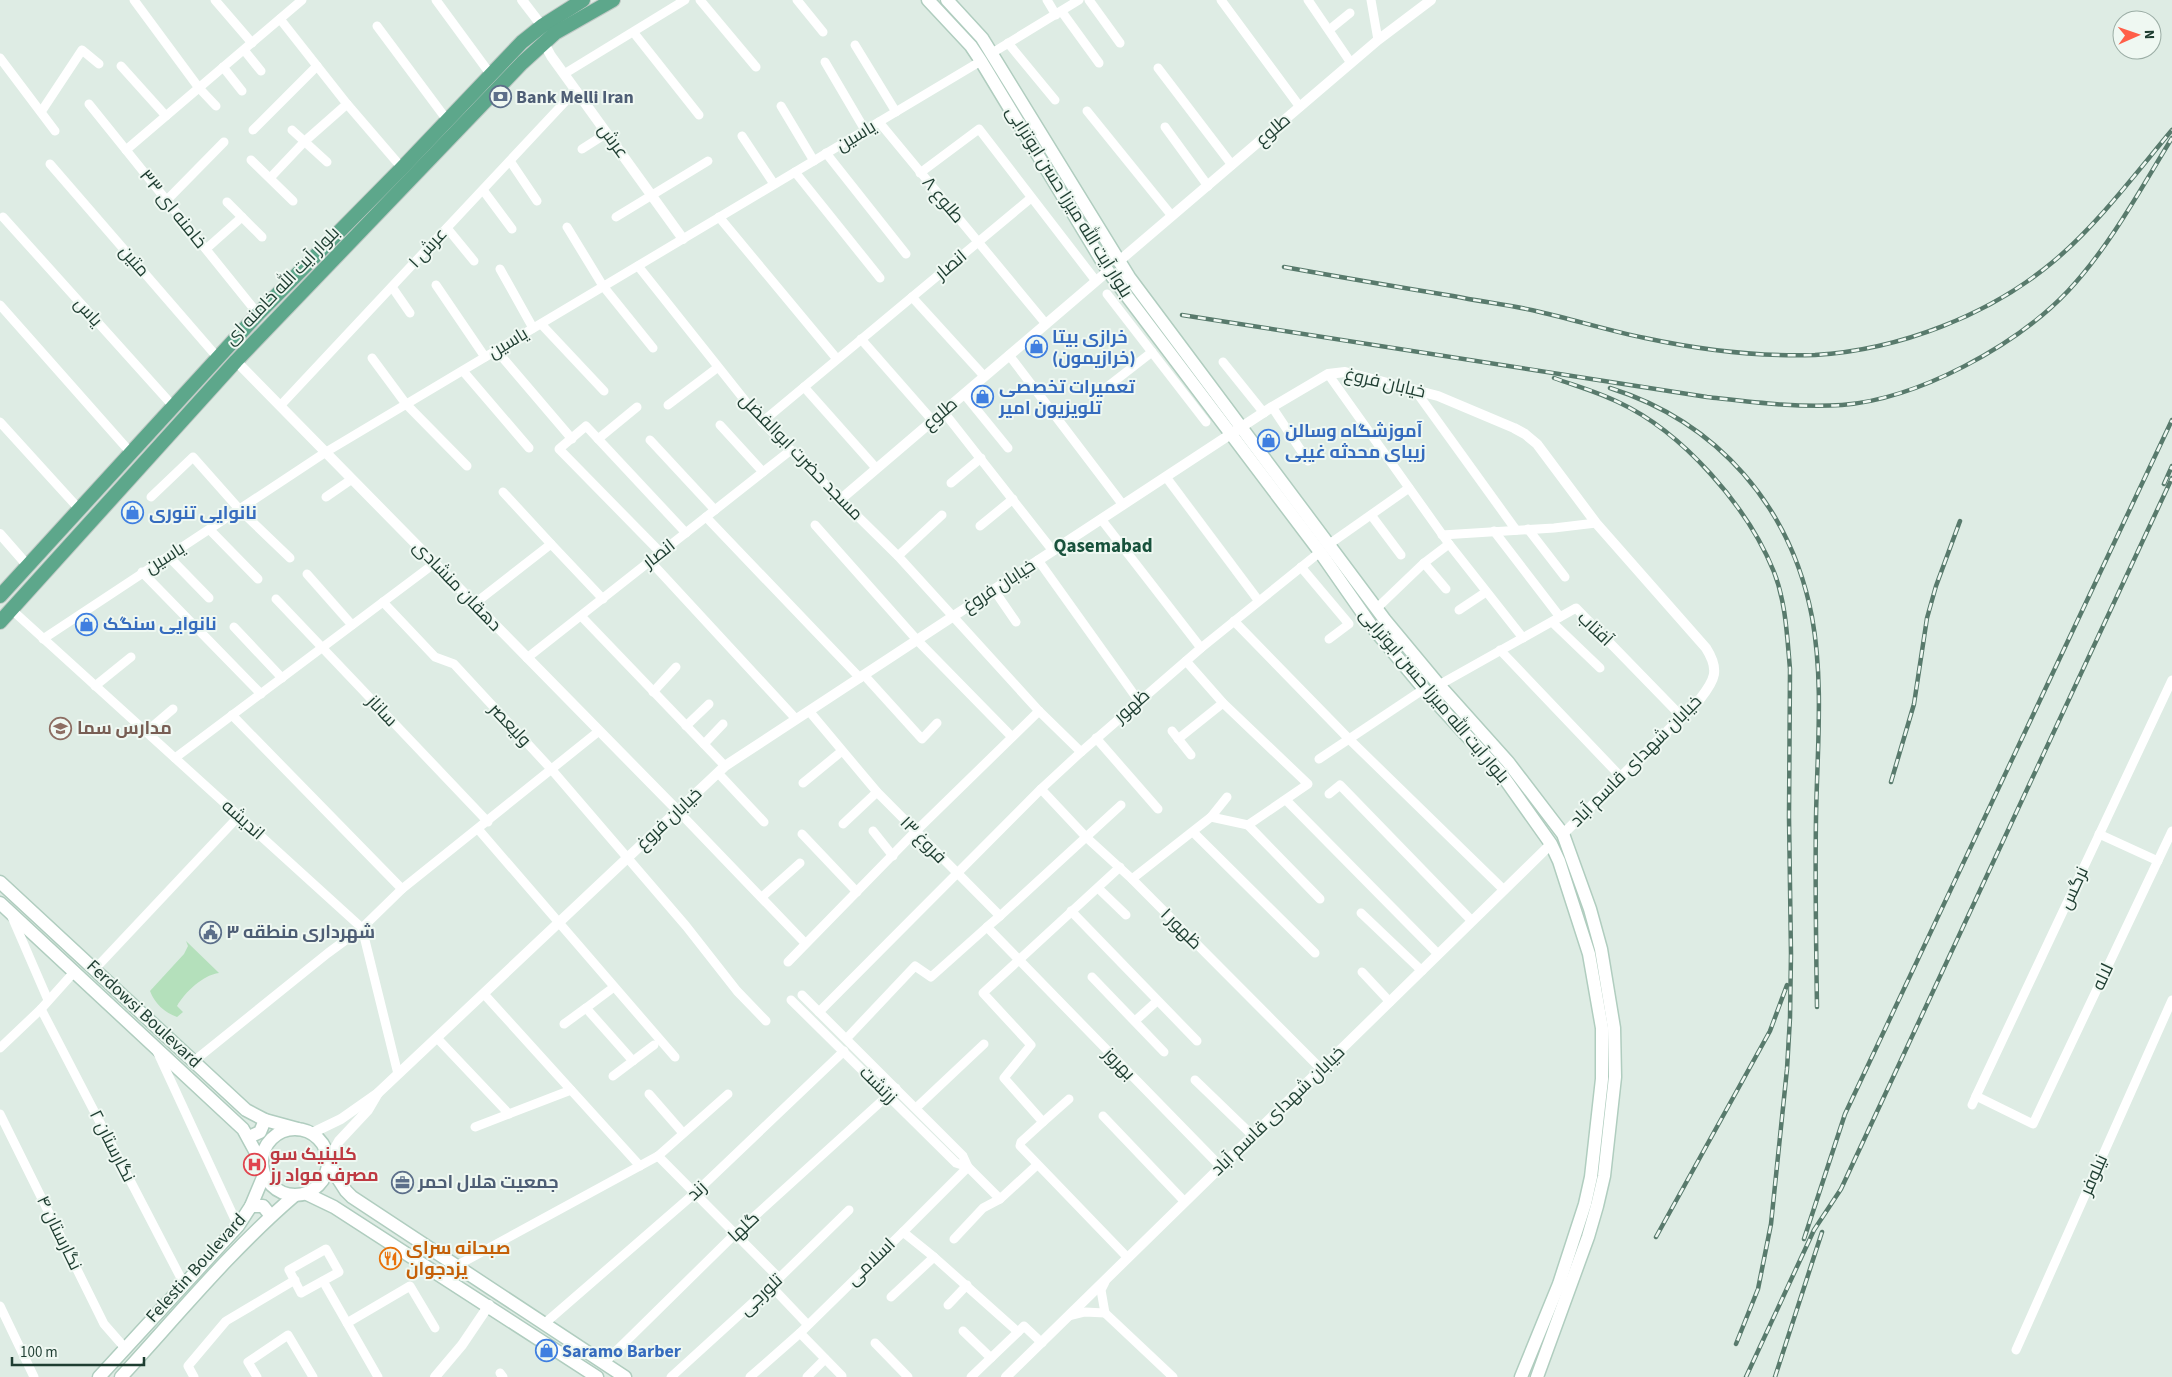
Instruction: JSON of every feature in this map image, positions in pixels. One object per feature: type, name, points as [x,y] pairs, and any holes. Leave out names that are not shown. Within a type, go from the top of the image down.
[{"type":"main road","name":"بلوار آیت الله خامنه ای","points":[[0,596],[258,314],[402,168],[522,42],[542,26],[582,0]]},
{"type":"main road","name":"بلوار آیت الله خامنه ای","points":[[0,622],[236,361],[544,43],[555,33],[613,0]]},
{"type":"main road","name":"بلوار آیت الله میرزا حسن ابوترابی","points":[[928,0],[971,46],[986,57],[1118,262],[1236,431],[1324,549],[1439,685],[1508,762],[1563,834],[1590,909],[1601,949],[1614,1028],[1615,1077],[1604,1176],[1597,1206],[1588,1236],[1536,1377]]},
{"type":"main road","name":"بلوار آیت الله میرزا حسن ابوترابی","points":[[947,0],[982,38],[986,57],[1108,271],[1134,306],[1194,396],[1236,431]]},
{"type":"main road","points":[[1108,271],[1118,262]]},
{"type":"main road","name":"بلوار آیت الله میرزا حسن ابوترابی","points":[[1324,549],[1372,628],[1424,689],[1500,772],[1551,844],[1565,879],[1589,954],[1602,1028],[1602,1079],[1591,1177],[1559,1284],[1521,1377]]},
{"type":"main road","points":[[1551,844],[1563,834]]},
{"type":"main road","name":"Ferdowsi Boulevard","points":[[0,882],[246,1110],[265,1120],[298,1129]]},
{"type":"main road","name":"Ferdowsi Boulevard","points":[[5,907],[243,1129],[261,1162]]},
{"type":"main road","points":[[248,1137],[260,1132],[265,1120]]},
{"type":"main road","points":[[301,1195],[318,1186],[325,1176],[328,1162],[326,1150],[319,1139],[312,1133],[298,1129],[284,1130],[272,1137],[264,1148],[261,1162],[264,1175],[271,1186],[282,1193],[301,1195],[340,1211],[597,1377]]},
{"type":"main road","points":[[328,1162],[346,1191],[352,1197],[626,1377]]},
{"type":"main road","name":"Felestin Boulevard","points":[[98,1377],[238,1226],[250,1206],[264,1175]]},
{"type":"main road","name":"Felestin Boulevard","points":[[121,1377],[187,1303],[271,1216],[301,1195]]},
{"type":"main road","points":[[340,1211],[342,1200],[346,1197],[352,1197]]},
{"type":"main road","points":[[250,1206],[263,1206],[271,1216]]},
{"type":"street","points":[[134,0],[198,88],[216,106]]},
{"type":"street","points":[[216,0],[252,43]]},
{"type":"street","points":[[436,0],[491,75]]},
{"type":"street","points":[[522,0],[542,26]]},
{"type":"street","points":[[564,74],[634,33],[685,0]]},
{"type":"street","points":[[700,0],[756,67]]},
{"type":"street","points":[[797,0],[823,32]]},
{"type":"street","points":[[1047,0],[1099,63]]},
{"type":"street","name":"یاسین","points":[[43,639],[96,606],[142,572],[169,557],[326,452],[896,112],[1079,0]]},
{"type":"street","points":[[1089,0],[1120,43]]},
{"type":"street","points":[[1221,0],[1300,107]]},
{"type":"street","points":[[1308,0],[1351,63]]},
{"type":"street","points":[[1371,0],[1378,40]]},
{"type":"street","name":"طلوع","points":[[1118,262],[1378,40],[1431,0]]},
{"type":"street","points":[[126,150],[301,1]]},
{"type":"street","points":[[1329,30],[1350,13]]},
{"type":"street","points":[[280,19],[347,104],[402,168]]},
{"type":"street","points":[[377,26],[448,120]]},
{"type":"street","points":[[634,33],[699,115]]},
{"type":"street","name":"عرش","points":[[544,43],[564,74],[683,239]]},
{"type":"street","points":[[1008,43],[1055,100]]},
{"type":"street","points":[[855,46],[896,112]]},
{"type":"street","points":[[41,112],[82,50],[99,64]]},
{"type":"street","points":[[244,50],[261,71]]},
{"type":"street","points":[[0,58],[55,131]]},
{"type":"street","points":[[825,62],[865,130]]},
{"type":"street","points":[[121,66],[166,116]]},
{"type":"street","points":[[253,130],[317,66]]},
{"type":"street","points":[[223,67],[242,91]]},
{"type":"street","points":[[1158,68],[1232,165]]},
{"type":"street","name":"عرش ۱","points":[[280,406],[576,90]]},
{"type":"street","name":"خامنه ای ۳۳","points":[[89,104],[258,314]]},
{"type":"street","points":[[270,178],[305,141],[347,104]]},
{"type":"street","points":[[781,106],[814,161]]},
{"type":"street","points":[[1087,111],[1172,216]]},
{"type":"street","name":"طلوع ۸","points":[[879,122],[1046,324]]},
{"type":"street","points":[[1165,127],[1208,186]]},
{"type":"street","points":[[920,172],[979,129],[1096,281]]},
{"type":"street","points":[[292,130],[327,162]]},
{"type":"street","points":[[582,149],[607,134]]},
{"type":"street","points":[[742,136],[774,184]]},
{"type":"street","points":[[166,201],[224,142]]},
{"type":"street","points":[[826,153],[906,254]]},
{"type":"street","points":[[251,160],[293,201]]},
{"type":"street","points":[[510,161],[537,201]]},
{"type":"street","points":[[616,217],[708,161]]},
{"type":"street","name":"متین","points":[[50,164],[218,358]]},
{"type":"street","points":[[795,172],[880,278]]},
{"type":"street","points":[[483,190],[512,229]]},
{"type":"street","name":"انصار","points":[[762,422],[1031,198]]},
{"type":"street","points":[[227,202],[262,236]]},
{"type":"street","name":"یاس","points":[[3,217],[173,406]]},
{"type":"street","points":[[206,249],[242,217]]},
{"type":"street","points":[[719,217],[837,359]]},
{"type":"street","points":[[567,227],[603,286],[653,348]]},
{"type":"street","points":[[447,228],[474,261]]},
{"type":"street","name":"مسجد حضرت ابوالفضل","points":[[638,266],[717,368],[762,422],[898,556],[1038,711],[1081,752]]},
{"type":"street","points":[[500,269],[537,326],[604,391]]},
{"type":"street","name":"طلوع","points":[[841,499],[1108,271]]},
{"type":"street","points":[[436,285],[485,357]]},
{"type":"street","points":[[392,287],[410,313]]},
{"type":"street","points":[[1107,294],[1152,352],[1194,396],[1206,422]]},
{"type":"street","points":[[912,297],[984,376]]},
{"type":"street","points":[[0,305],[130,453]]},
{"type":"street","points":[[1124,315],[1134,306]]},
{"type":"street","points":[[861,339],[932,420]]},
{"type":"street","points":[[496,350],[572,439]]},
{"type":"street","points":[[1107,387],[1152,352]]},
{"type":"street","points":[[1009,355],[1123,505]]},
{"type":"street","points":[[372,358],[406,404],[467,466]]},
{"type":"street","name":"دهقان منشادی","points":[[236,361],[678,811]]},
{"type":"street","points":[[1223,362],[1268,410],[1308,461]]},
{"type":"street","points":[[668,405],[717,368]]},
{"type":"street","points":[[462,371],[529,448]]},
{"type":"street","name":"خیابان فروغ","points":[[312,1133],[341,1119],[378,1093],[722,769],[1268,410],[1328,374],[1345,372],[1415,390],[1468,407],[1525,434],[1538,444],[1596,523],[1706,648],[1713,659]]},
{"type":"street","points":[[1328,374],[1449,544],[1523,638]]},
{"type":"street","points":[[804,387],[876,468]]},
{"type":"street","points":[[1415,390],[1516,530]]},
{"type":"street","points":[[964,394],[1008,448]]},
{"type":"street","points":[[598,439],[637,407]]},
{"type":"street","points":[[943,411],[1053,551]]},
{"type":"street","points":[[0,422],[80,510]]},
{"type":"street","points":[[720,425],[763,472]]},
{"type":"street","points":[[661,553],[559,449],[586,426],[686,533]]},
{"type":"street","points":[[650,440],[714,510]]},
{"type":"street","name":"انصار","points":[[528,658],[791,450]]},
{"type":"street","points":[[151,497],[193,457],[240,510],[290,558]]},
{"type":"street","points":[[951,483],[981,458]]},
{"type":"street","points":[[1166,477],[1258,600]]},
{"type":"street","points":[[326,497],[352,479]]},
{"type":"street","name":"ظهور","points":[[819,1012],[1041,789],[1138,700],[1258,600],[1324,549],[1409,488]]},
{"type":"street","points":[[503,492],[603,599]]},
{"type":"street","points":[[980,526],[1013,500]]},
{"type":"street","points":[[898,556],[942,515]]},
{"type":"street","points":[[1370,515],[1401,555]]},
{"type":"street","points":[[706,517],[922,739],[937,723]]},
{"type":"street","points":[[1101,520],[1201,648]]},
{"type":"street","points":[[1442,534],[1494,532],[1596,523]]},
{"type":"street","points":[[815,525],[917,640],[1012,737]]},
{"type":"street","points":[[1528,529],[1565,577]]},
{"type":"street","points":[[210,530],[258,579]]},
{"type":"street","points":[[1494,532],[1556,620],[1600,668]]},
{"type":"street","points":[[0,534],[28,566]]},
{"type":"street","points":[[474,604],[551,544]]},
{"type":"street","points":[[1376,609],[1424,563],[1449,544]]},
{"type":"street","points":[[169,557],[208,598]]},
{"type":"street","points":[[1038,560],[1138,700]]},
{"type":"street","points":[[650,561],[796,720]]},
{"type":"street","points":[[175,758],[435,563]]},
{"type":"street","points":[[1424,563],[1446,589]]},
{"type":"street","points":[[1301,567],[1349,624],[1329,639]]},
{"type":"street","points":[[142,572],[260,694]]},
{"type":"street","points":[[307,574],[352,625]]},
{"type":"street","points":[[994,590],[1016,622]]},
{"type":"street","points":[[1459,610],[1486,592]]},
{"type":"street","name":"ساناز","points":[[276,599],[488,822]]},
{"type":"street","name":"ولیعصر","points":[[383,602],[435,657],[454,664],[552,770],[686,926],[737,991],[766,1021]]},
{"type":"street","name":"آفتاب","points":[[1439,685],[1576,608],[1682,717]]},
{"type":"street","name":"اندیشه","points":[[12,610],[362,928]]},
{"type":"street","points":[[581,616],[704,744],[764,822]]},
{"type":"street","points":[[1234,621],[1349,739],[1504,890]]},
{"type":"street","points":[[234,627],[282,678]]},
{"type":"street","points":[[1500,650],[1621,777]]},
{"type":"street","points":[[95,686],[131,657]]},
{"type":"street","name":"خیابان شهدای قاسم آباد","points":[[1563,834],[1700,699],[1712,683],[1715,671],[1713,659]]},
{"type":"street","points":[[1186,661],[1223,703],[1308,784],[1248,825]]},
{"type":"street","points":[[653,692],[676,667]]},
{"type":"street","name":"نرگس","points":[[1972,1106],[2172,680]]},
{"type":"street","points":[[1319,759],[1424,689]]},
{"type":"street","points":[[1178,739],[1223,703]]},
{"type":"street","points":[[686,726],[709,704]]},
{"type":"street","points":[[146,732],[173,709]]},
{"type":"street","name":"فروغ ۱۳","points":[[809,711],[877,792],[1000,916]]},
{"type":"street","points":[[788,962],[915,832],[1038,711]]},
{"type":"street","points":[[232,716],[402,890]]},
{"type":"street","points":[[704,744],[723,724]]},
{"type":"street","points":[[1172,730],[1191,755]]},
{"type":"street","points":[[194,1061],[328,953],[362,928],[402,890],[600,731]]},
{"type":"street","points":[[1096,738],[1158,809]]},
{"type":"street","points":[[803,783],[842,751]]},
{"type":"street","points":[[1329,794],[1340,784],[1472,921]]},
{"type":"street","name":"ظهور ۱","points":[[1041,789],[1086,837],[1120,867],[1321,1069]]},
{"type":"street","points":[[843,824],[877,792]]},
{"type":"street","points":[[1132,879],[1211,818],[1226,797]]},
{"type":"street","points":[[1286,800],[1438,954]]},
{"type":"street","points":[[847,1038],[915,966],[931,977],[1121,806]]},
{"type":"street","points":[[678,811],[805,943]]},
{"type":"street","points":[[95,969],[238,817]]},
{"type":"street","points":[[1211,818],[1248,825],[1320,899]]},
{"type":"street","points":[[478,829],[675,1057]]},
{"type":"street","points":[[873,831],[893,856]]},
{"type":"street","name":"لاله","points":[[1976,1096],[2033,1124],[2172,831]]},
{"type":"street","points":[[1193,832],[1315,954]]},
{"type":"street","points":[[802,834],[857,892]]},
{"type":"street","points":[[2099,834],[2158,862]]},
{"type":"street","name":"خیابان شهدای قاسم آباد","points":[[1006,1377],[1551,844]]},
{"type":"street","points":[[762,898],[800,863]]},
{"type":"street","points":[[1043,1122],[1004,1078],[1030,1047],[1030,1044],[983,993],[1120,867]]},
{"type":"street","points":[[1098,888],[1126,915]]},
{"type":"street","points":[[5,907],[48,1000]]},
{"type":"street","points":[[1071,912],[1197,1041]]},
{"type":"street","points":[[1361,913],[1422,971]]},
{"type":"street","points":[[987,927],[1018,961]]},
{"type":"street","points":[[362,928],[398,1074]]},
{"type":"street","name":"بهروز","points":[[1018,961],[1220,1167]]},
{"type":"street","points":[[0,1048],[41,1009],[75,971]]},
{"type":"street","points":[[1362,972],[1390,1002]]},
{"type":"street","points":[[1092,976],[1164,1052]]},
{"type":"street","points":[[564,1024],[614,987]]},
{"type":"street","points":[[484,994],[640,1166]]},
{"type":"street","name":"زرتشت","points":[[802,995],[963,1156],[968,1167],[1000,1199]]},
{"type":"street","name":"زرتشت","points":[[791,1000],[956,1163],[968,1167]]},
{"type":"street","name":"نیلوفر","points":[[2016,1350],[2172,1000]]},
{"type":"street","points":[[1135,1021],[1157,1001]]},
{"type":"street","points":[[586,1008],[633,1061]]},
{"type":"street","name":"نگارستان ۲","points":[[41,1009],[184,1284]]},
{"type":"street","points":[[827,1034],[834,1026]]},
{"type":"street","points":[[437,1038],[509,1114]]},
{"type":"street","points":[[154,1044],[238,1226]]},
{"type":"street","points":[[916,1108],[984,1044]]},
{"type":"street","points":[[613,1076],[654,1045]]},
{"type":"street","name":"زند","points":[[544,1324],[695,1193],[844,1051]]},
{"type":"street","points":[[1195,1080],[1253,1136]]},
{"type":"street","name":"گلها","points":[[604,1363],[735,1234],[896,1088]]},
{"type":"street","points":[[476,1127],[571,1090]]},
{"type":"street","name":"خیابان فروغ","points":[[328,1162],[339,1141],[368,1110],[378,1093]]},
{"type":"street","points":[[649,1094],[683,1133]]},
{"type":"street","points":[[456,1266],[658,1156],[728,1094]]},
{"type":"street","points":[[1069,1099],[1020,1144],[1037,1165],[1128,1258]]},
{"type":"street","name":"نگارستان ۴","points":[[0,1114],[104,1324],[125,1348]]},
{"type":"street","points":[[1104,1116],[1185,1202]]},
{"type":"street","points":[[658,1156],[779,1278]]},
{"type":"street","points":[[954,1239],[983,1208],[1000,1199],[1037,1165]]},
{"type":"street","points":[[902,1232],[968,1167]]},
{"type":"street","name":"تلورجی","points":[[670,1377],[771,1286],[849,1210]]},
{"type":"street","name":"اسلامی","points":[[757,1375],[902,1232],[967,1285],[1018,1332],[1024,1326],[1042,1342]]},
{"type":"street","points":[[326,1249],[339,1272],[301,1294],[294,1280],[288,1270],[326,1249]]},
{"type":"street","points":[[892,1297],[934,1257]]},
{"type":"street","points":[[1107,1278],[1102,1290],[1106,1313],[1173,1377]]},
{"type":"street","points":[[194,1377],[188,1366],[226,1321],[294,1280]]},
{"type":"street","points":[[323,1281],[378,1377]]},
{"type":"street","points":[[948,1305],[967,1285]]},
{"type":"street","points":[[347,1324],[410,1286],[435,1328]]},
{"type":"street","points":[[771,1286],[807,1324]]},
{"type":"street","points":[[0,1306],[34,1377]]},
{"type":"street","points":[[434,1377],[462,1345],[489,1306]]},
{"type":"street","points":[[1069,1316],[1086,1312],[1106,1313]]},
{"type":"street","points":[[963,1331],[991,1358]]},
{"type":"street","points":[[971,1377],[1018,1332]]},
{"type":"street","points":[[800,1333],[842,1376]]},
{"type":"street","points":[[257,1377],[248,1362],[288,1335],[313,1377]]},
{"type":"street","points":[[875,1343],[908,1377]]},
{"type":"street","points":[[807,1377],[825,1359]]},
{"type":"green space","points":[[186,941],[219,973],[207,977],[185,995],[177,1006],[183,1012],[177,1017],[160,1007],[150,991],[184,954],[188,946]]},
{"type":"railway","points":[[1284,267],[1519,307],[1632,335],[1687,346],[1772,355],[1815,355],[1847,352],[1879,346],[1942,326],[2001,298],[2029,280],[2054,261],[2086,231],[2172,130]]},
{"type":"railway","points":[[1182,315],[1707,397],[1808,406],[1842,405],[1871,401],[1933,381],[1964,366],[1994,350],[2046,311],[2083,274],[2111,237],[2172,138]]},
{"type":"railway","points":[[1554,378],[1610,398],[1642,415],[1689,452],[1711,474],[1748,522],[1774,572],[1784,608],[1790,669],[1789,817],[1791,954],[1787,1069],[1771,1224],[1758,1289],[1736,1344]]},
{"type":"railway","points":[[1610,388],[1649,403],[1684,423],[1716,446],[1744,474],[1767,505],[1787,540],[1802,577],[1816,642],[1819,692],[1816,842],[1817,1007]]},
{"type":"railway","points":[[1804,1239],[1845,1114],[2172,420]]},
{"type":"railway","points":[[2164,484],[2172,466]]},
{"type":"railway","points":[[1746,1377],[1814,1230],[1841,1189],[2172,478]]},
{"type":"railway","points":[[1891,782],[1914,704],[1927,618],[1936,586],[1960,521]]},
{"type":"railway","points":[[1656,1237],[1770,1031],[1787,985]]},
{"type":"railway","points":[[1775,1377],[1822,1232]]},
{"type":"place","name":"Bank Melli Iran","points":[[500,97]]},
{"type":"place","name":"خرازی بیتا (خرازیمون)","points":[[1036,347]]},
{"type":"place","name":"تعمیرات تخصصی تلویزیون امیر","points":[[983,397]]},
{"type":"place","name":"آموزشگاه وسالن زیبای محدثه غیبی","points":[[1269,441]]},
{"type":"place","name":"نانوایی تنوری","points":[[133,513]]},
{"type":"place","name":"نانوایی سنگک","points":[[87,624]]},
{"type":"place","name":"مدارس سما","points":[[61,728]]},
{"type":"place","name":"شهرداری منطقه ۳","points":[[210,932]]},
{"type":"place","name":"کلینیک سو مصرف مواد رز","points":[[254,1164]]},
{"type":"place","name":"جمعیت هلال احمر","points":[[402,1182]]},
{"type":"place","name":"صبحانه سرای یزدجوان","points":[[390,1258]]},
{"type":"place","name":"Saramo Barber","points":[[546,1351]]},
{"type":"district","name":"Qasemabad","points":[[1103,546]]}]
